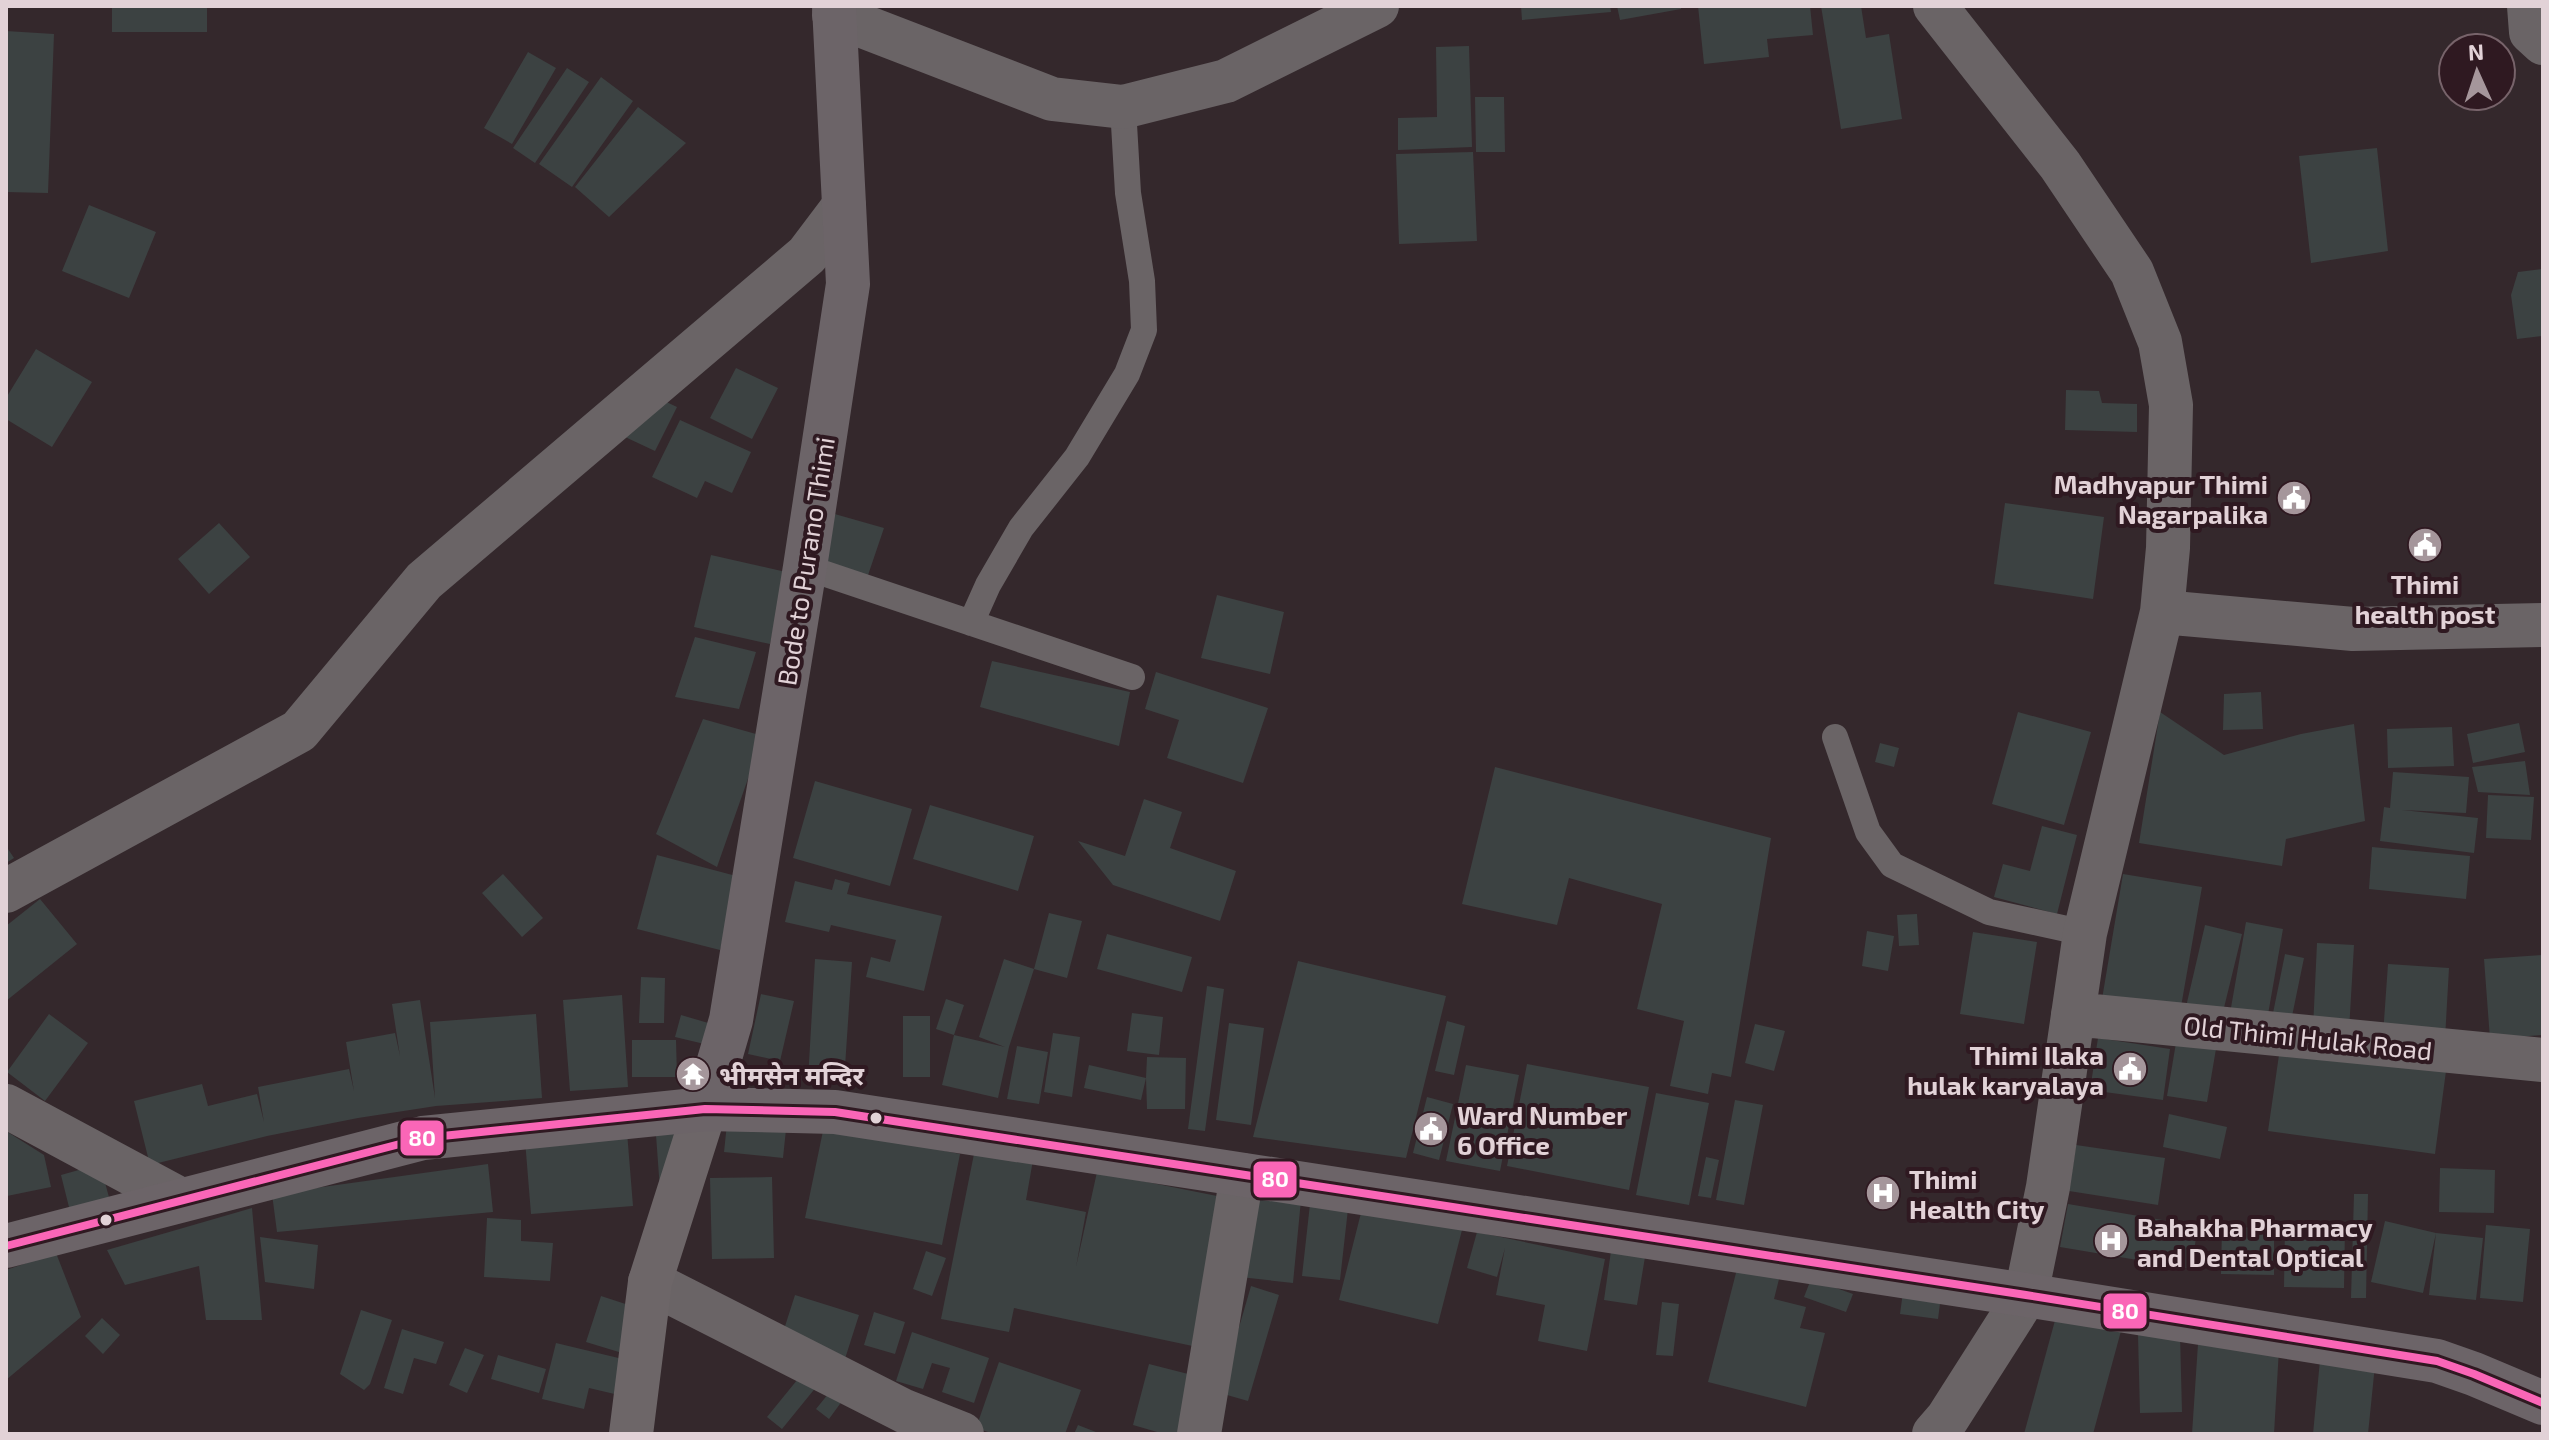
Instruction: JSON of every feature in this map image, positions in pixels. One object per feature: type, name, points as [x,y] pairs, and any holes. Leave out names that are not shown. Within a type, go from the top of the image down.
[{"type":"main road","name":"Bode to Purano Thimi","points":[[705,1109],[731,1020],[848,284],[834,11]]},
{"type":"main road","points":[[631,1434],[650,1282],[705,1109]]},
{"type":"main road","points":[[6,1246],[423,1138],[705,1109],[835,1112],[2437,1361],[2543,1403]]},
{"type":"street","points":[[834,11],[1052,99],[1123,107],[1226,81],[1377,6]]},
{"type":"street","points":[[1934,1434],[1947,1419],[2026,1295],[2048,1187],[2085,933],[2162,612],[2168,548],[2171,405],[2160,342],[2132,272],[2060,165],[1935,6]]},
{"type":"street","points":[[2529,6],[2531,32],[2543,43]]},
{"type":"street","points":[[6,891],[299,731],[424,581],[807,255],[844,206]]},
{"type":"street","points":[[2162,612],[2353,629],[2543,625]]},
{"type":"street","name":"Old Thimi Hulak Road","points":[[2073,1014],[2543,1060]]},
{"type":"street","points":[[6,1106],[181,1200]]},
{"type":"street","points":[[1199,1434],[1242,1175]]},
{"type":"street","points":[[650,1282],[904,1411],[962,1434]]},
{"type":"lane","points":[[971,623],[988,585],[1021,528],[1077,457],[1127,374],[1144,330],[1142,281],[1128,193],[1123,107]]},
{"type":"lane","points":[[805,567],[1132,677]]},
{"type":"lane","points":[[1835,737],[1868,832],[1892,865],[1989,912],[2085,933]]},
{"type":"building","points":[[112,6],[207,6],[207,32],[112,32]]},
{"type":"building","points":[[1521,6],[1610,6],[1611,12],[1522,20]]},
{"type":"building","points":[[1617,6],[1681,6],[1681,9],[1620,20]]},
{"type":"building","points":[[1698,6],[1810,6],[1813,35],[1767,39],[1769,57],[1704,64]]},
{"type":"building","points":[[1821,6],[1861,6],[1866,38],[1889,34],[1902,119],[1841,129]]},
{"type":"building","points":[[6,31],[54,34],[48,193],[6,192]]},
{"type":"building","points":[[1469,46],[1472,147],[1398,150],[1398,118],[1437,117],[1436,47]]},
{"type":"building","points":[[528,52],[556,68],[512,144],[484,128]]},
{"type":"building","points":[[567,68],[589,82],[535,163],[513,148]]},
{"type":"building","points":[[601,77],[633,101],[572,187],[539,164]]},
{"type":"building","points":[[1475,97],[1504,97],[1505,152],[1476,152]]},
{"type":"building","points":[[638,107],[686,143],[609,217],[575,187]]},
{"type":"building","points":[[2377,148],[2388,251],[2311,263],[2299,156]]},
{"type":"building","points":[[1473,152],[1477,241],[1399,244],[1396,154]]},
{"type":"building","points":[[89,205],[156,232],[129,298],[62,271]]},
{"type":"building","points":[[2543,269],[2543,336],[2517,339],[2511,295],[2518,272]]},
{"type":"building","points":[[36,349],[92,382],[52,447],[6,419],[6,398]]},
{"type":"building","points":[[736,368],[778,388],[752,439],[710,418]]},
{"type":"building","points":[[2066,390],[2099,391],[2102,403],[2137,404],[2137,432],[2065,430]]},
{"type":"building","points":[[656,397],[677,407],[655,451],[623,436]]},
{"type":"building","points":[[680,420],[751,452],[732,493],[705,481],[697,498],[652,477]]},
{"type":"building","points":[[2005,503],[2104,517],[2093,599],[1994,584]]},
{"type":"building","points":[[817,509],[884,528],[865,584],[808,565]]},
{"type":"building","points":[[219,523],[250,557],[209,594],[178,559]]},
{"type":"building","points":[[711,555],[786,572],[770,644],[694,627]]},
{"type":"building","points":[[1217,595],[1284,612],[1270,674],[1201,658]]},
{"type":"building","points":[[695,637],[756,652],[739,709],[675,697]]},
{"type":"building","points":[[992,661],[1130,692],[1119,746],[980,707]]},
{"type":"building","points":[[1156,672],[1268,708],[1243,783],[1167,758],[1179,720],[1145,709]]},
{"type":"building","points":[[2261,692],[2263,729],[2223,730],[2224,694]]},
{"type":"building","points":[[2018,712],[2091,732],[2064,825],[1992,804]]},
{"type":"building","points":[[2160,712],[2224,755],[2301,734],[2354,724],[2365,821],[2286,839],[2282,866],[2139,843]]},
{"type":"building","points":[[703,719],[763,736],[717,867],[656,834]]},
{"type":"building","points":[[2519,723],[2525,752],[2473,763],[2467,734]]},
{"type":"building","points":[[2452,727],[2454,766],[2388,768],[2387,729]]},
{"type":"building","points":[[1880,743],[1899,748],[1894,767],[1875,762]]},
{"type":"building","points":[[2525,761],[2530,795],[2478,792],[2472,767]]},
{"type":"building","points":[[1495,767],[1771,838],[1731,1077],[1712,1073],[1708,1094],[1670,1086],[1684,1021],[1637,1009],[1662,904],[1569,878],[1557,925],[1462,904]]},
{"type":"building","points":[[2393,772],[2469,777],[2466,813],[2402,810],[2478,818],[2474,853],[2380,841],[2384,807],[2390,808]]},
{"type":"building","points":[[815,781],[912,809],[890,886],[793,858]]},
{"type":"building","points":[[2488,795],[2534,797],[2531,840],[2486,838]]},
{"type":"building","points":[[1144,799],[1182,812],[1170,848],[1236,871],[1220,921],[1113,885],[1078,841],[1125,856]]},
{"type":"building","points":[[930,805],[1034,836],[1018,891],[913,859]]},
{"type":"building","points":[[2042,826],[2077,835],[2057,914],[1994,897],[2003,864],[2030,871]]},
{"type":"building","points":[[6,846],[14,858],[6,863]]},
{"type":"building","points":[[2372,847],[2470,856],[2466,899],[2369,889]]},
{"type":"building","points":[[657,855],[740,877],[720,950],[637,929]]},
{"type":"building","points":[[503,874],[543,918],[522,937],[482,893]]},
{"type":"building","points":[[2123,874],[2202,887],[2179,1018],[2101,1005]]},
{"type":"building","points":[[835,879],[850,883],[847,894],[942,916],[924,991],[866,977],[871,957],[890,962],[896,940],[831,925],[829,932],[785,922],[795,881],[832,890]]},
{"type":"building","points":[[40,899],[77,944],[6,1001],[6,926]]},
{"type":"building","points":[[1049,913],[1082,921],[1067,978],[1034,969]]},
{"type":"building","points":[[1917,914],[1919,945],[1899,946],[1897,915]]},
{"type":"building","points":[[2246,922],[2283,929],[2266,1026],[2229,1019]]},
{"type":"building","points":[[2205,925],[2242,934],[2221,1020],[2185,1011]]},
{"type":"building","points":[[1867,931],[1894,936],[1888,971],[1862,966]]},
{"type":"building","points":[[1973,932],[2037,942],[2024,1024],[1960,1014]]},
{"type":"building","points":[[1107,934],[1192,957],[1182,992],[1097,969]]},
{"type":"building","points":[[2317,943],[2354,945],[2349,1031],[2313,1029]]},
{"type":"building","points":[[2285,954],[2304,958],[2290,1026],[2271,1023]]},
{"type":"building","points":[[2543,955],[2543,1035],[2490,1039],[2484,959]]},
{"type":"building","points":[[815,959],[852,962],[844,1082],[808,1080]]},
{"type":"building","points":[[1004,959],[1034,969],[1009,1047],[998,1098],[942,1085],[954,1035],[1005,1047],[979,1037]]},
{"type":"building","points":[[1298,961],[1446,996],[1406,1158],[1253,1137]]},
{"type":"building","points":[[2388,964],[2449,968],[2445,1039],[2383,1035]]},
{"type":"building","points":[[641,977],[665,978],[664,1023],[639,1023]]},
{"type":"building","points":[[1207,986],[1224,989],[1205,1131],[1188,1129]]},
{"type":"building","points":[[761,994],[794,1001],[780,1061],[748,1054]]},
{"type":"building","points":[[622,995],[628,1087],[570,1091],[563,1000]]},
{"type":"building","points":[[946,999],[964,1005],[954,1035],[936,1029]]},
{"type":"building","points":[[420,1000],[435,1098],[430,1022],[536,1014],[542,1098],[436,1106],[358,1118],[267,1136],[150,1165],[134,1101],[202,1084],[208,1106],[257,1094],[264,1122],[258,1087],[349,1069],[354,1091],[346,1042],[395,1033],[400,1056],[392,1004]]},
{"type":"building","points":[[1132,1013],[1163,1017],[1159,1055],[1127,1051]]},
{"type":"building","points":[[49,1014],[88,1043],[45,1101],[7,1072]]},
{"type":"building","points":[[681,1015],[722,1027],[717,1047],[675,1037]]},
{"type":"building","points":[[903,1016],[930,1016],[930,1077],[903,1077]]},
{"type":"building","points":[[1447,1021],[1465,1026],[1454,1075],[1435,1071]]},
{"type":"building","points":[[1229,1023],[1264,1028],[1251,1125],[1216,1120]]},
{"type":"building","points":[[1755,1024],[1785,1031],[1774,1071],[1745,1063]]},
{"type":"building","points":[[1053,1033],[1080,1037],[1072,1097],[1044,1092]]},
{"type":"building","points":[[2177,1037],[2217,1043],[2207,1102],[2167,1096]]},
{"type":"building","name":"Thimi Ilaka hulak karyalaya","points":[[2098,1038],[2170,1049],[2163,1100],[2090,1090]]},
{"type":"building","points":[[632,1040],[676,1040],[677,1077],[632,1077]]},
{"type":"building","points":[[1017,1046],[1048,1052],[1039,1104],[1007,1099]]},
{"type":"building","points":[[2280,1048],[2446,1071],[2435,1154],[2268,1131]]},
{"type":"building","points":[[1147,1057],[1186,1058],[1185,1109],[1147,1109]]},
{"type":"building","points":[[1527,1064],[1649,1087],[1629,1190],[1507,1166]]},
{"type":"building","points":[[1089,1065],[1146,1078],[1141,1100],[1084,1088]]},
{"type":"building","points":[[1466,1065],[1519,1075],[1500,1171],[1446,1161]]},
{"type":"building","points":[[1656,1093],[1709,1103],[1689,1205],[1636,1195]]},
{"type":"building","points":[[1427,1097],[1453,1104],[1439,1160],[1413,1153]]},
{"type":"building","points":[[1735,1100],[1763,1105],[1744,1205],[1716,1200]]},
{"type":"building","points":[[728,1114],[787,1120],[783,1158],[724,1152]]},
{"type":"building","points":[[2169,1114],[2227,1127],[2220,1159],[2163,1147]]},
{"type":"building","points":[[673,1119],[677,1189],[660,1190],[655,1121]]},
{"type":"building","points":[[824,1126],[960,1154],[942,1245],[805,1218]]},
{"type":"building","points":[[6,1131],[44,1155],[51,1187],[7,1196]]},
{"type":"building","points":[[627,1132],[633,1206],[531,1214],[525,1140]]},
{"type":"building","points":[[2076,1145],[2165,1158],[2158,1205],[2069,1191]]},
{"type":"building","points":[[975,1149],[1033,1160],[1026,1200],[1086,1212],[1076,1267],[1097,1172],[1232,1199],[1202,1348],[1014,1308],[1009,1332],[941,1319]]},
{"type":"building","points":[[1706,1157],[1719,1160],[1711,1198],[1698,1196]]},
{"type":"building","points":[[100,1164],[110,1201],[70,1211],[61,1175]]},
{"type":"building","points":[[488,1164],[493,1212],[277,1232],[272,1194]]},
{"type":"building","points":[[2440,1168],[2495,1170],[2494,1213],[2439,1212]]},
{"type":"building","points":[[772,1177],[774,1258],[712,1259],[710,1178]]},
{"type":"building","points":[[2354,1194],[2368,1194],[2366,1298],[2351,1298]]},
{"type":"building","points":[[1248,1195],[1301,1200],[1293,1283],[1240,1277]]},
{"type":"building","points":[[1310,1204],[1348,1209],[1340,1280],[1302,1276]]},
{"type":"building","points":[[2068,1204],[2198,1226],[2191,1269],[2060,1247]]},
{"type":"building","points":[[1363,1205],[1462,1230],[1438,1324],[1339,1300]]},
{"type":"building","points":[[252,1208],[262,1320],[206,1320],[199,1266],[125,1285],[107,1250]]},
{"type":"building","points":[[487,1218],[521,1220],[521,1241],[553,1243],[550,1281],[484,1277]]},
{"type":"building","points":[[2385,1221],[2436,1233],[2423,1293],[2371,1282]]},
{"type":"building","points":[[2285,1225],[2345,1226],[2344,1288],[2284,1287]]},
{"type":"building","points":[[2486,1225],[2530,1229],[2523,1302],[2480,1298]]},
{"type":"building","points":[[2222,1227],[2274,1228],[2274,1275],[2221,1274]]},
{"type":"building","points":[[1477,1232],[1605,1259],[1587,1351],[1538,1341],[1545,1305],[1496,1295],[1505,1248],[1497,1277],[1467,1268]]},
{"type":"building","points":[[2436,1233],[2483,1238],[2476,1300],[2429,1295]]},
{"type":"building","points":[[260,1237],[318,1245],[314,1289],[265,1282]]},
{"type":"building","points":[[926,1251],[946,1258],[932,1296],[913,1289]]},
{"type":"building","points":[[1611,1251],[1645,1257],[1637,1305],[1604,1300]]},
{"type":"building","points":[[56,1253],[81,1317],[6,1380],[6,1270]]},
{"type":"building","points":[[1737,1269],[1779,1279],[1774,1299],[1806,1307],[1800,1328],[1825,1333],[1806,1407],[1708,1382]]},
{"type":"building","points":[[1811,1279],[1853,1294],[1846,1312],[1804,1297]]},
{"type":"building","points":[[1251,1286],[1279,1295],[1248,1401],[1220,1393]]},
{"type":"building","points":[[1903,1292],[1941,1296],[1938,1319],[1900,1314]]},
{"type":"building","points":[[795,1295],[859,1315],[843,1365],[779,1345]]},
{"type":"building","points":[[601,1296],[647,1311],[632,1356],[586,1342]]},
{"type":"building","points":[[1662,1302],[1679,1304],[1673,1356],[1656,1355]]},
{"type":"building","points":[[361,1310],[392,1320],[370,1384],[364,1390],[340,1374]]},
{"type":"building","points":[[874,1312],[905,1322],[895,1354],[864,1345]]},
{"type":"building","points":[[2057,1313],[2121,1331],[2093,1434],[2024,1434]]},
{"type":"building","points":[[102,1318],[120,1335],[103,1354],[85,1336]]},
{"type":"building","points":[[402,1329],[444,1342],[436,1364],[414,1358],[403,1394],[384,1388]]},
{"type":"building","points":[[912,1332],[989,1358],[974,1403],[942,1392],[950,1368],[932,1363],[923,1389],[896,1381]]},
{"type":"building","points":[[2180,1334],[2182,1412],[2140,1413],[2138,1335]]},
{"type":"building","points":[[556,1343],[631,1361],[623,1396],[589,1388],[584,1409],[542,1399]]},
{"type":"building","points":[[2198,1344],[2279,1349],[2274,1434],[2192,1434]]},
{"type":"building","points":[[465,1348],[484,1355],[467,1393],[449,1385]]},
{"type":"building","points":[[498,1355],[546,1369],[539,1393],[491,1379]]},
{"type":"building","points":[[2320,1360],[2375,1365],[2368,1434],[2313,1434]]},
{"type":"building","points":[[999,1362],[1081,1390],[1065,1434],[994,1434],[976,1428]]},
{"type":"building","points":[[1149,1364],[1196,1376],[1180,1434],[1164,1434],[1133,1425]]},
{"type":"building","points":[[802,1374],[817,1386],[782,1429],[767,1417]]},
{"type":"building","points":[[833,1388],[845,1397],[829,1419],[816,1409]]},
{"type":"building","points":[[1078,1425],[1101,1434],[1074,1434]]},
{"type":"transit line","name":"80","points":[[6,1246],[423,1138],[705,1109],[835,1112],[2437,1361],[2543,1403]]},
{"type":"place","name":"Madhyapur Thimi Nagarpalika","points":[[2294,498]]},
{"type":"place","name":"Thimi health post","points":[[2425,545]]},
{"type":"place","name":"Thimi Ilaka hulak karyalaya","points":[[2130,1069]]},
{"type":"place","name":"भीमसेन मन्दिर","points":[[693,1074]]},
{"type":"place","name":"Ward Number 6 Office","points":[[1431,1129]]},
{"type":"place","name":"Thimi Health City","points":[[1883,1193]]},
{"type":"place","name":"Bahakha Pharmacy and Dental Optical","points":[[2111,1241]]}]
